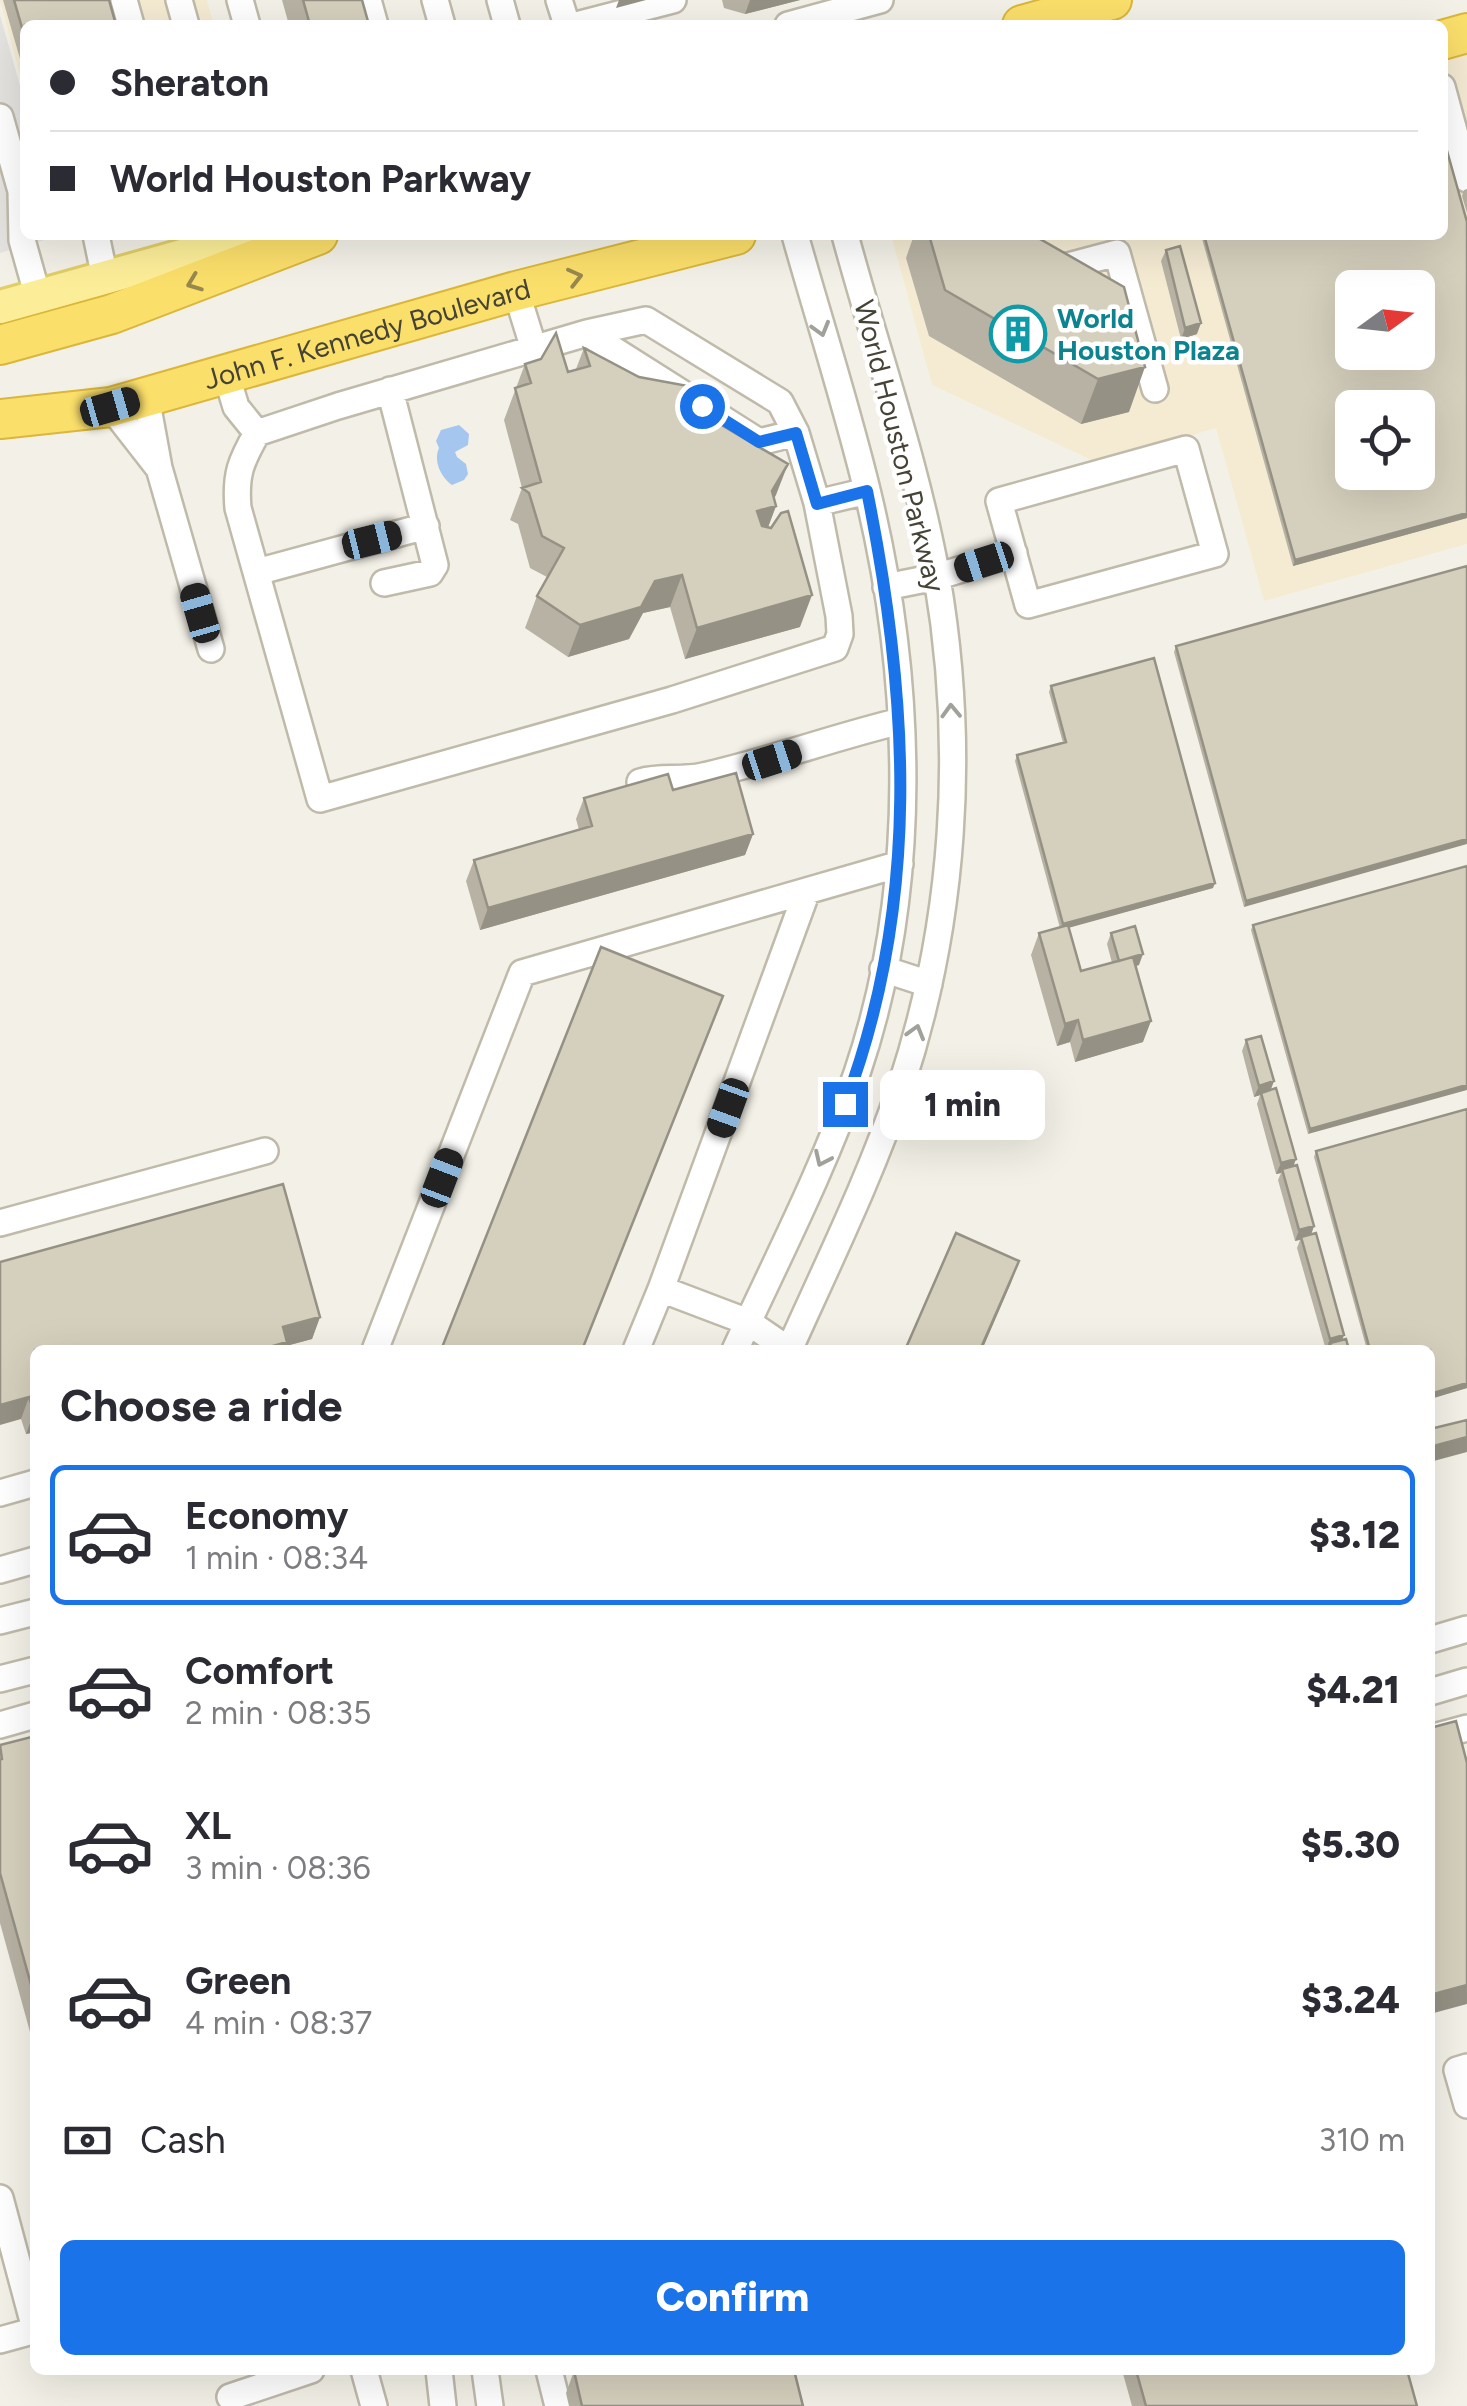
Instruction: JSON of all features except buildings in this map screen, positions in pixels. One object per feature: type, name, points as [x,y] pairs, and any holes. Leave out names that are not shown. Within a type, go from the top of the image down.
[{"type":"highway","points":[[1040,20],[1112,0]]},
{"type":"highway","points":[[0,345],[112,314],[305,240]]},
{"type":"highway","name":"John F. Kennedy Boulevard","points":[[128,402],[686,243]]},
{"type":"highway","points":[[0,419],[128,402]]},
{"type":"main road","points":[[0,308],[235,240]]},
{"type":"main road","name":"John F. Kennedy Boulevard","points":[[0,438],[128,402]]},
{"type":"street","points":[[595,20],[673,0]]},
{"type":"street","points":[[781,19],[880,0]]},
{"type":"street","points":[[1448,109],[1467,179]]},
{"type":"street","points":[[0,122],[10,195],[11,242],[38,297]]},
{"type":"street","points":[[97,240],[106,278]]},
{"type":"street","name":"World Houston Parkway","points":[[737,1345],[832,1138],[858,1070],[883,969],[900,864],[901,721],[886,587],[867,491],[796,240]]},
{"type":"street","name":"World Houston Parkway","points":[[791,1345],[901,1086],[930,984],[950,855],[950,697],[936,578],[923,516],[846,240]]},
{"type":"street","points":[[999,240],[1043,267],[1068,266],[1114,244],[1154,389]]},
{"type":"street","points":[[516,292],[534,349]]},
{"type":"street","points":[[646,320],[780,402],[796,433],[817,504],[839,616],[840,634],[835,648],[672,700],[320,798],[238,508],[240,464],[258,432],[279,423],[534,349],[646,320]]},
{"type":"street","points":[[587,334],[759,442],[796,433]]},
{"type":"street","points":[[226,374],[236,408],[258,432]]},
{"type":"street","points":[[384,583],[434,571],[390,390]]},
{"type":"street","points":[[128,402],[159,468]]},
{"type":"street","points":[[128,402],[159,468],[211,649]]},
{"type":"street","points":[[1186,449],[1214,554],[1028,605],[1014,553],[1000,501],[1186,449]]},
{"type":"street","points":[[817,504],[867,491]]},
{"type":"street","points":[[256,572],[426,526]]},
{"type":"street","points":[[886,587],[936,578],[1014,553]]},
{"type":"street","points":[[620,788],[652,778],[700,777],[772,760],[836,736],[901,721]]},
{"type":"street","points":[[377,1345],[522,973],[900,864]]},
{"type":"street","points":[[638,1345],[807,891]]},
{"type":"street","points":[[883,969],[930,984]]},
{"type":"street","points":[[0,1223],[265,1151]]},
{"type":"street","points":[[661,1289],[748,1322],[782,1345]]},
{"type":"street","points":[[0,1493],[30,1484]]},
{"type":"street","points":[[0,1570],[30,1561]]},
{"type":"street","points":[[0,1621],[30,1613]]},
{"type":"street","points":[[1435,1639],[1467,1629]]},
{"type":"street","points":[[0,1680],[30,1671]]},
{"type":"street","points":[[1435,1691],[1467,1682]]},
{"type":"street","points":[[0,1724],[30,1716]]},
{"type":"street","points":[[1435,1737],[1467,1728]]},
{"type":"street","points":[[1467,2067],[1458,2070],[1467,2105]]},
{"type":"street","points":[[0,2198],[30,2310]]},
{"type":"street","points":[[0,2340],[30,2331]]},
{"type":"street","points":[[230,2397],[296,2375]]},
{"type":"street","points":[[365,2375],[374,2406]]},
{"type":"street","points":[[440,2375],[444,2406]]},
{"type":"street","points":[[486,2375],[490,2406]]},
{"type":"street","points":[[549,2375],[558,2406]]},
{"type":"shaded area","points":[[0,0],[207,0],[213,20],[20,20],[20,74]]},
{"type":"shaded area","points":[[0,15],[20,85],[20,240],[45,240],[0,253]]},
{"type":"shaded area","points":[[1467,49],[1467,544],[1264,601],[1216,428],[1100,464],[932,385],[892,240],[1448,240],[1448,55]]},
{"type":"water","points":[[459,425],[469,434],[468,445],[455,452],[466,464],[468,474],[452,485],[439,468],[436,441],[441,430]]},
{"type":"place","name":"World Houston Plaza","points":[[1018,334]]},
{"type":"route","points":[[702,406],[759,442],[796,433],[817,504],[867,491],[886,587],[901,721],[900,864],[883,969],[858,1070],[845,1104]]}]
